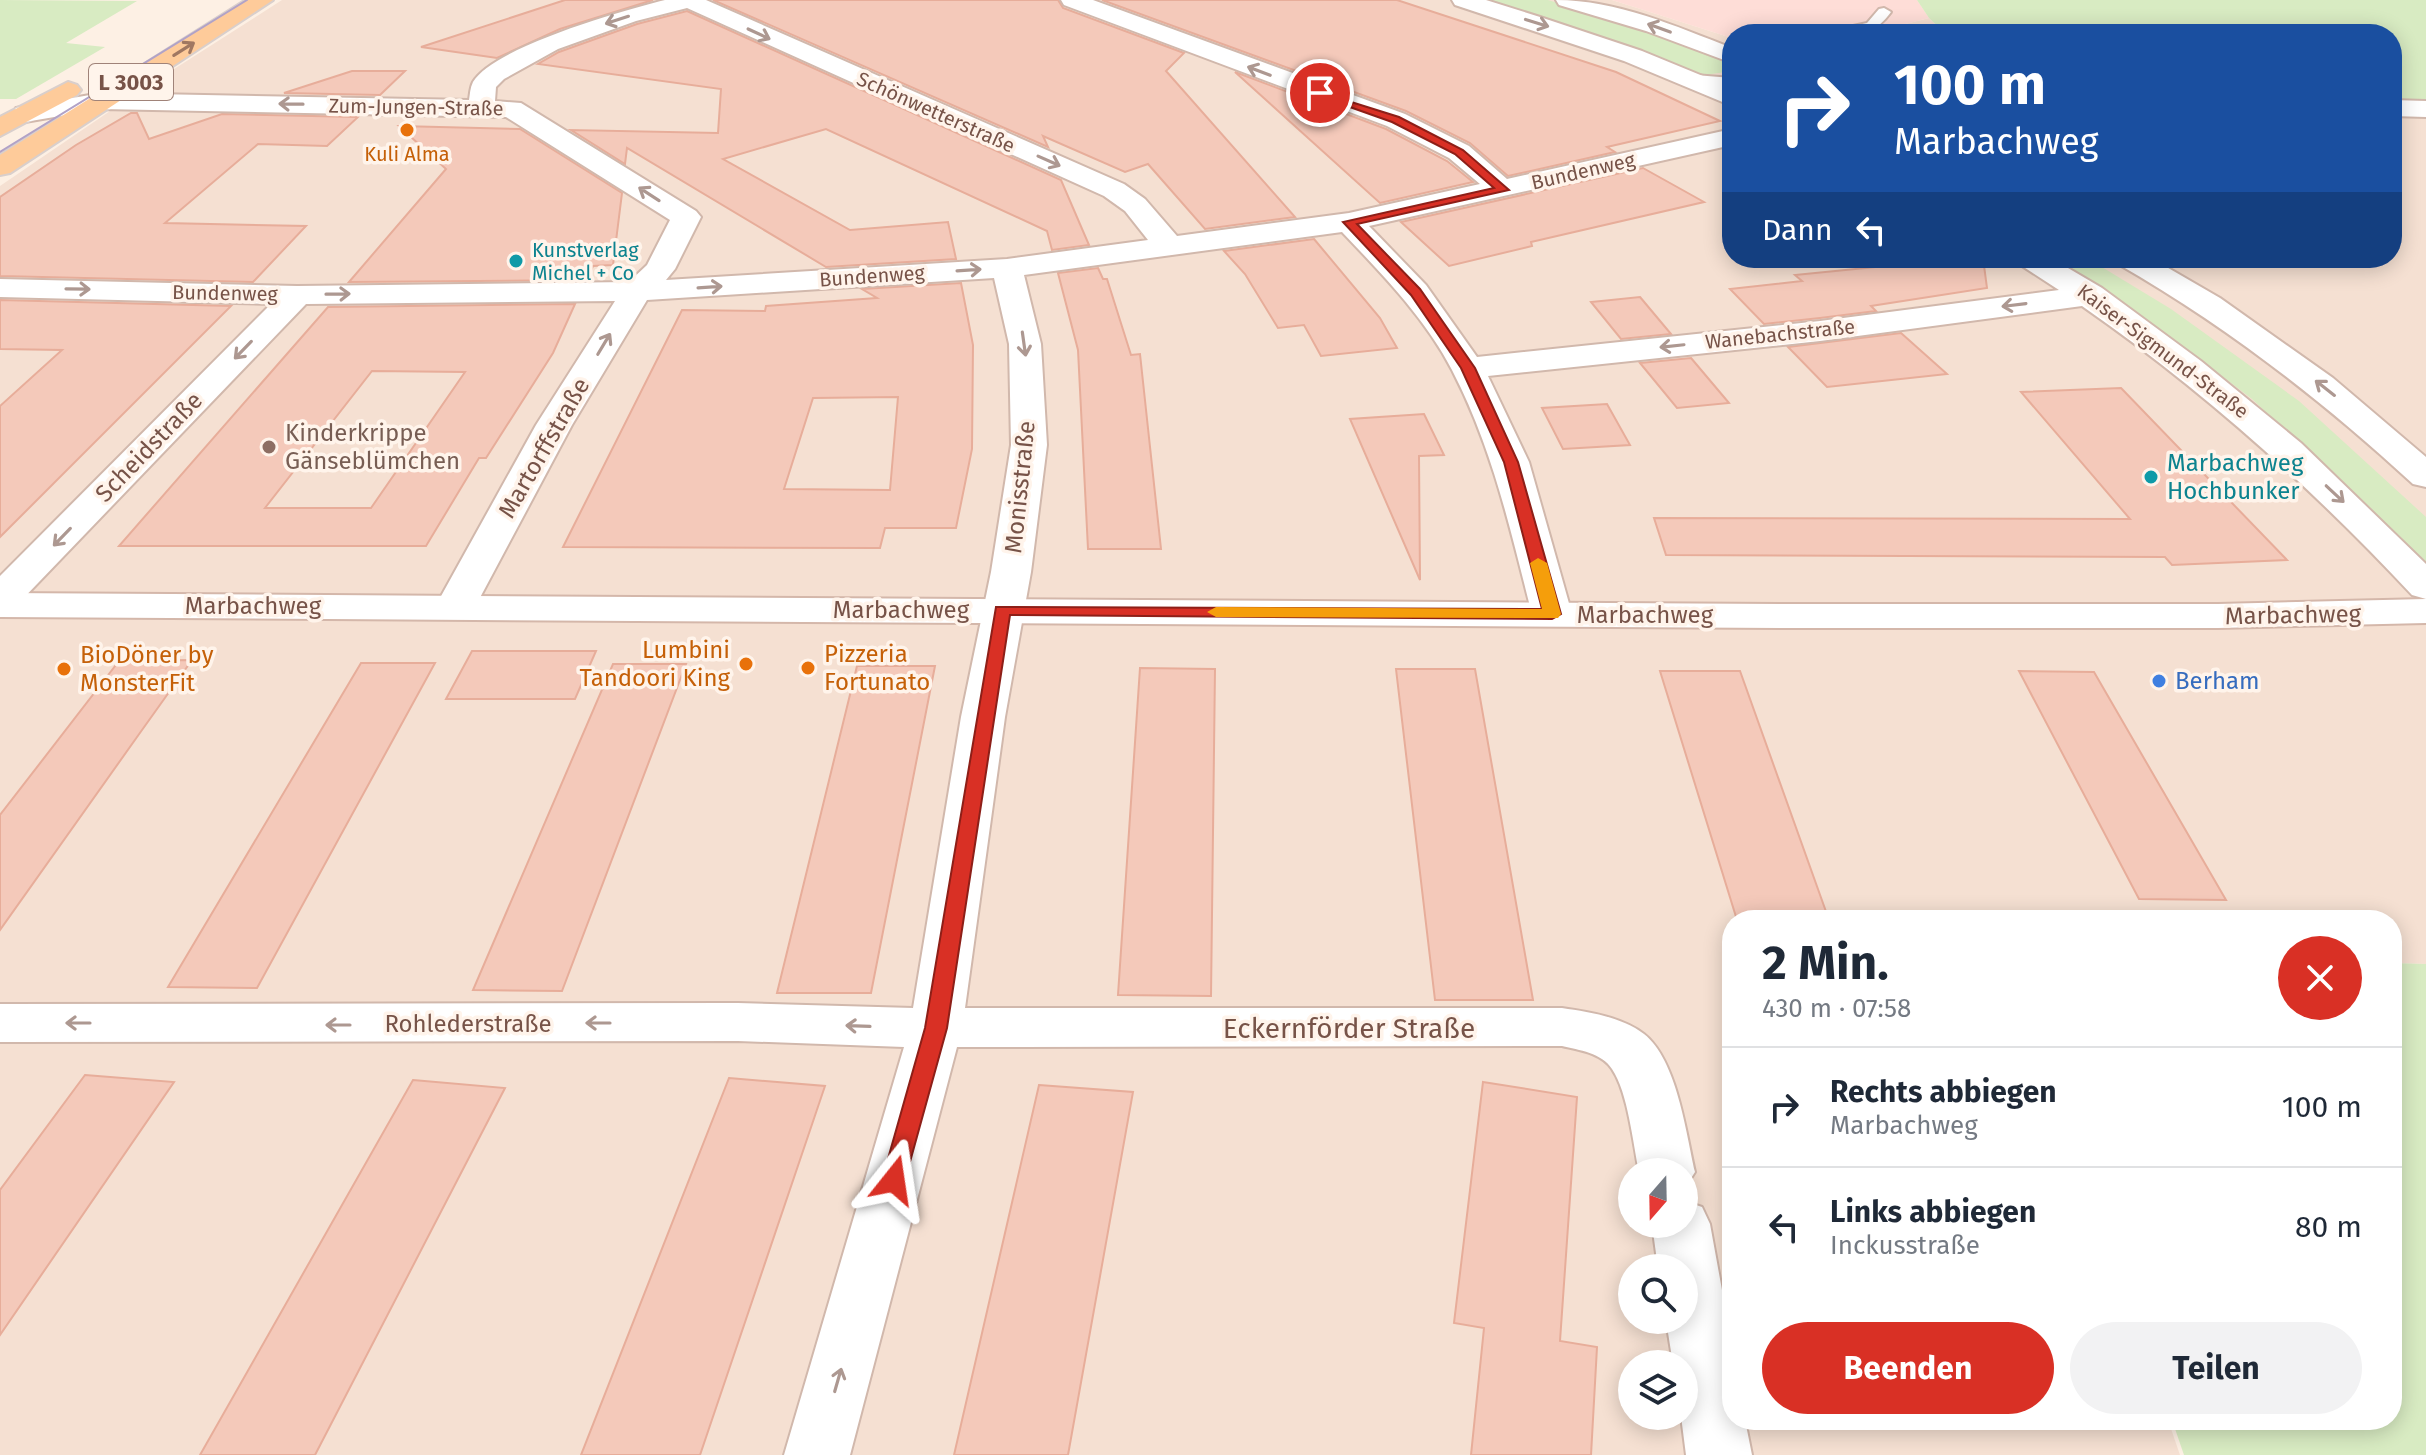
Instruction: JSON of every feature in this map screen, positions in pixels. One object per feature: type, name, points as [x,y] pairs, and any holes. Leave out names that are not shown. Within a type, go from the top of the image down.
[{"type":"main road","name":"L 3003","points":[[149,43],[221,0]]},
{"type":"main road","name":"L 3003","points":[[0,167],[94,90],[262,0]]},
{"type":"main road","points":[[0,128],[25,114]]},
{"type":"street","points":[[481,108],[484,85],[495,74],[550,44],[628,16],[691,0]]},
{"type":"street","name":"Schönwetterstraße","points":[[691,0],[1114,190],[1135,205],[1168,245]]},
{"type":"street","points":[[1072,0],[1396,120],[1459,152],[1503,190]]},
{"type":"street","points":[[1463,0],[1596,42],[1722,93]]},
{"type":"street","points":[[1567,0],[1654,26],[1722,52]]},
{"type":"street","name":"Zum-Jungen-Straße","points":[[25,114],[94,90],[512,109],[686,217],[660,269],[637,291]]},
{"type":"street","points":[[2402,108],[2426,109]]},
{"type":"street","name":"Bundenweg","points":[[0,288],[297,295],[637,291],[1007,268],[1349,222],[1722,139]]},
{"type":"street","points":[[1349,222],[1415,292],[1468,368],[1511,462],[1552,614]]},
{"type":"street","name":"Monisstraße","points":[[817,1455],[936,1028],[1002,610],[1011,572],[1029,445],[1025,344],[1007,268]]},
{"type":"street","name":"Kaiser-Sigmund-Straße","points":[[2046,268],[2091,295],[2228,396],[2340,499],[2426,587]]},
{"type":"street","points":[[2145,268],[2258,337],[2360,414],[2426,476]]},
{"type":"street","name":"Martorffstraße","points":[[455,607],[554,425],[637,291]]},
{"type":"street","name":"Scheidstraße","points":[[0,602],[297,295]]},
{"type":"street","name":"Wanebachstraße","points":[[1468,368],[1820,331],[2091,295]]},
{"type":"street","name":"Marbachweg","points":[[0,602],[1552,614],[2218,616],[2426,611]]},
{"type":"street","name":"Rohlederstraße","points":[[0,1023],[738,1022],[936,1028]]},
{"type":"street","name":"Eckernförder Straße","points":[[936,1028],[1562,1027],[1584,1031],[1629,1052],[1640,1068],[1663,1158]]},
{"type":"street","points":[[1683,1238],[1719,1455]]},
{"type":"lane","points":[[1874,24],[1884,12]]},
{"type":"lane","points":[[1695,80],[1722,82]]},
{"type":"shaded area","points":[[282,0],[1612,0],[1722,35],[1722,268],[2402,268],[2402,100],[2426,101],[2426,964],[2402,963],[2402,910],[1722,910],[1722,1430],[2171,1430],[2180,1455],[0,1455],[0,186],[135,94]]},
{"type":"shaded area","points":[[1612,0],[1917,0],[1929,18],[1905,24],[1722,24],[1722,35]]},
{"type":"shaded area","points":[[1929,18],[1935,24],[1905,24]]},
{"type":"green space","points":[[0,0],[137,1],[66,43],[105,47],[16,99],[0,99]]},
{"type":"green space","points":[[1482,0],[1548,0],[1645,30],[1722,60],[1722,72],[1705,75],[1607,39]]},
{"type":"green space","points":[[1917,0],[2426,0],[2426,101],[2402,100],[2402,24],[1935,24]]},
{"type":"green space","points":[[2066,268],[2103,268],[2171,309],[2299,401],[2426,517],[2426,565],[2252,399],[2162,331]]},
{"type":"green space","points":[[2402,963],[2426,964],[2426,1455],[2184,1455],[2175,1430],[2402,1430]]},
{"type":"building","points":[[565,0],[653,0],[560,29],[497,58],[421,47]]},
{"type":"building","points":[[713,0],[1058,0],[1063,8],[1184,53],[1166,71],[1295,217],[1205,229],[1148,164],[1125,172],[1043,136],[1048,147]]},
{"type":"building","points":[[1102,0],[1397,0],[1616,72],[1720,121],[1607,147],[1615,152],[1508,176],[1470,143],[1406,111]]},
{"type":"building","points":[[687,11],[1061,180],[1089,245],[1052,250],[1047,231],[826,129],[723,159],[850,230],[948,222],[956,259],[826,267],[627,148],[625,164],[571,130],[718,133],[721,89],[538,64],[559,52],[637,24]]},
{"type":"building","points":[[352,71],[405,71],[380,95],[284,93]]},
{"type":"building","points":[[1235,72],[1386,129],[1447,161],[1473,182],[1380,203]]},
{"type":"building","points":[[131,113],[137,113],[149,139],[222,114],[358,117],[327,146],[258,144],[165,223],[306,226],[253,282],[0,276],[0,197],[76,145]]},
{"type":"building","points":[[399,126],[520,129],[622,193],[613,265],[593,266],[587,280],[349,282],[446,169]]},
{"type":"building","points":[[1643,168],[1704,202],[1531,242],[1532,246],[1449,266],[1401,222]]},
{"type":"building","points":[[1314,239],[1380,318],[1397,348],[1321,356],[1304,325],[1278,328],[1245,274],[1224,251]]},
{"type":"building","points":[[1098,268],[1103,279],[1107,279],[1131,355],[1140,354],[1161,549],[1088,549],[1078,350],[1058,273]]},
{"type":"building","points":[[1865,268],[1984,268],[1987,288],[1871,306],[1876,311],[1764,324],[1730,289],[1802,281],[1795,275]]},
{"type":"building","points":[[961,283],[973,345],[972,449],[956,528],[885,528],[880,548],[563,547],[682,310],[765,311],[766,306],[877,298],[862,289]],"holes":[[[898,397],[890,490],[784,489],[813,398]]]},
{"type":"building","points":[[1640,297],[1671,334],[1621,339],[1591,302]]},
{"type":"building","points":[[0,300],[231,306],[0,537],[0,406],[62,350],[0,349]]},
{"type":"building","points":[[575,304],[553,353],[486,458],[479,458],[426,546],[119,546],[328,307]],"holes":[[[372,371],[465,372],[371,508],[265,508]]]},
{"type":"building","points":[[1901,333],[1947,374],[1827,387],[1788,347]]},
{"type":"building","points":[[1691,358],[1729,403],[1677,408],[1640,363]]},
{"type":"building","points":[[2121,388],[2287,560],[2172,565],[2165,557],[1666,555],[1654,518],[2130,519],[2021,392]]},
{"type":"building","points":[[1607,404],[1630,445],[1563,449],[1542,408]]},
{"type":"building","points":[[1424,414],[1444,455],[1419,456],[1420,580],[1350,419]]},
{"type":"building","points":[[472,651],[596,651],[575,699],[446,699]]},
{"type":"building","points":[[192,660],[0,930],[0,815],[119,661]]},
{"type":"building","points":[[361,663],[435,663],[257,988],[168,987]]},
{"type":"building","points":[[613,664],[686,664],[562,991],[473,990]]},
{"type":"building","points":[[857,666],[935,666],[871,993],[777,993]]},
{"type":"building","points":[[1140,668],[1215,669],[1211,996],[1118,995]]},
{"type":"building","points":[[1396,669],[1475,669],[1533,1000],[1435,1000]]},
{"type":"building","points":[[1660,671],[1740,671],[1825,910],[1734,910]]},
{"type":"building","points":[[2019,671],[2094,672],[2226,900],[2139,899]]},
{"type":"building","points":[[85,1075],[174,1082],[0,1335],[0,1190]]},
{"type":"building","points":[[729,1078],[825,1086],[700,1455],[581,1455]]},
{"type":"building","points":[[413,1080],[505,1088],[315,1455],[200,1455]]},
{"type":"building","points":[[1483,1082],[1577,1097],[1560,1341],[1597,1347],[1591,1455],[1471,1455],[1484,1328],[1454,1323]]},
{"type":"building","points":[[1039,1085],[1133,1092],[1068,1455],[954,1455]]},
{"type":"tram line","points":[[0,152],[247,0]]},
{"type":"slow traffic","points":[[1216,612],[1552,614],[1538,563]]},
{"type":"place","name":"Kuli Alma","points":[[407,130]]},
{"type":"place","name":"Kunstverlag Michel + Co","points":[[516,261]]},
{"type":"place","name":"Kinderkrippe Gänseblümchen","points":[[269,447]]},
{"type":"place","name":"Marbachweg Hochbunker","points":[[2151,477]]},
{"type":"place","name":"Lumbini Tandoori King","points":[[746,664]]},
{"type":"place","name":"Pizzeria Fortunato","points":[[808,668]]},
{"type":"place","name":"BioDöner by MonsterFit","points":[[64,669]]},
{"type":"place","name":"Berham","points":[[2159,681]]},
{"type":"route","points":[[894,1180],[936,1028],[1002,610],[1552,614],[1511,462],[1468,368],[1415,292],[1349,222],[1503,190],[1459,152],[1396,120],[1320,93]]}]
